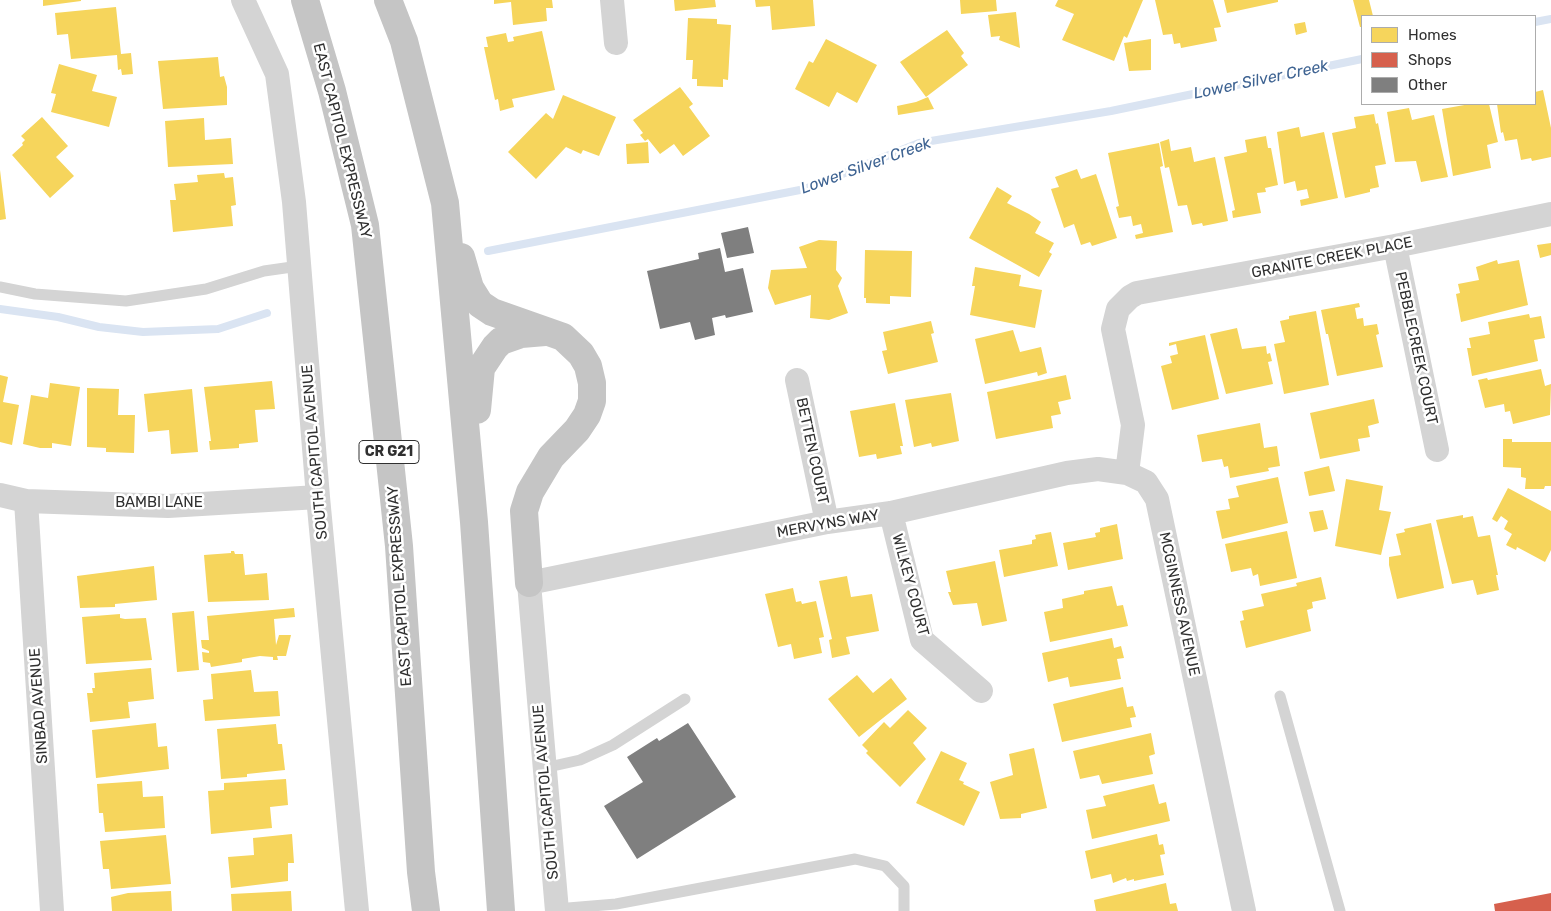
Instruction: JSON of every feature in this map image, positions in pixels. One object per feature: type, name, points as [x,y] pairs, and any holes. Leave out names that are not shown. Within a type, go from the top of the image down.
[{"type":"highway","name":"EAST CAPITOL EXPRESSWAY","points":[[305,0],[332,91],[365,225],[399,546],[420,872],[426,911]]},
{"type":"highway","points":[[388,0],[404,41],[445,203],[470,288],[480,304],[492,312],[553,332],[572,344],[588,366],[592,383],[592,401],[583,423],[551,457],[530,492],[524,511],[528,583]]},
{"type":"highway","points":[[445,203],[474,522],[500,911]]},
{"type":"highway","points":[[474,522],[476,402],[481,368],[502,341],[521,334],[553,332]]},
{"type":"street","name":"SOUTH CAPITOL AVENUE","points":[[243,0],[277,74],[294,202],[318,497],[356,911]]},
{"type":"street","points":[[612,0],[616,42]]},
{"type":"street","name":"GRANITE CREEK PLACE","points":[[1127,473],[1133,425],[1113,329],[1118,309],[1130,297],[1137,294],[1395,246],[1551,214]]},
{"type":"street","name":"PEBBLECREEK COURT","points":[[1395,246],[1438,450]]},
{"type":"street","name":"BETTEN COURT","points":[[797,380],[827,522]]},
{"type":"street","name":"MERVYNS WAY","points":[[528,583],[827,522],[892,513],[1067,473],[1098,469],[1127,473]]},
{"type":"street","name":"MCGINNESS AVENUE","points":[[1127,473],[1146,482],[1156,499],[1244,911]]},
{"type":"street","name":"BAMBI LANE","points":[[0,495],[26,501],[168,506],[318,497]]},
{"type":"street","name":"SINBAD AVENUE","points":[[26,501],[52,911]]},
{"type":"street","name":"WILKEY COURT","points":[[892,513],[922,640],[981,691]]},
{"type":"street","name":"SOUTH CAPITOL AVENUE","points":[[528,583],[557,910]]},
{"type":"lane","points":[[0,287],[35,294],[126,301],[206,289],[264,271],[299,266]]},
{"type":"lane","points":[[1280,696],[1340,911]]},
{"type":"lane","points":[[544,768],[580,760],[613,745],[684,699]]},
{"type":"lane","points":[[557,910],[616,904],[855,859],[885,866],[904,886],[904,911]]},
{"type":"building: Homes","points":[[43,0],[81,0],[81,1],[43,6]]},
{"type":"building: Homes","points":[[494,0],[552,0],[553,8],[546,8],[547,21],[513,25],[511,2],[494,4]]},
{"type":"building: Homes","points":[[674,0],[715,0],[716,7],[675,11]]},
{"type":"building: Homes","points":[[755,0],[813,0],[815,26],[772,30],[770,6],[756,7]]},
{"type":"building: Homes","points":[[960,0],[996,0],[997,11],[961,14]]},
{"type":"building: Homes","points":[[1058,0],[1143,0],[1127,38],[1124,36],[1114,61],[1062,40],[1074,14],[1055,6]]},
{"type":"building: Homes","points":[[1155,0],[1213,0],[1221,27],[1214,28],[1217,41],[1181,48],[1180,43],[1174,44],[1172,34],[1163,35]]},
{"type":"building: Homes","points":[[1224,0],[1278,0],[1278,2],[1227,13]]},
{"type":"building: Homes","points":[[1353,0],[1369,0],[1373,15],[1361,15],[1360,27]]},
{"type":"building: Homes","points":[[116,7],[121,54],[131,53],[133,74],[122,75],[121,69],[118,70],[117,55],[71,59],[68,34],[57,35],[55,13]]},
{"type":"building: Homes","points":[[1016,12],[1020,48],[999,40],[1000,36],[991,37],[988,15]]},
{"type":"building: Homes","points":[[688,18],[717,19],[717,24],[731,25],[728,80],[723,79],[723,87],[697,86],[697,79],[692,79],[693,60],[686,60]]},
{"type":"building: Homes","points":[[1305,22],[1307,32],[1296,35],[1294,24]]},
{"type":"building: Homes","points":[[947,30],[964,53],[961,56],[968,65],[926,97],[900,62]]},
{"type":"building: Homes","points":[[542,31],[555,90],[512,99],[514,107],[500,111],[498,99],[495,100],[484,47],[488,47],[486,37],[506,33],[508,42],[514,41],[513,37]]},
{"type":"building: Homes","points":[[826,39],[877,65],[857,103],[837,92],[829,107],[795,89],[809,61],[813,63]]},
{"type":"building: Homes","points":[[1151,39],[1151,70],[1129,71],[1124,43]]},
{"type":"building: Homes","points":[[218,57],[220,77],[224,76],[227,87],[227,105],[163,109],[158,61]]},
{"type":"building: Homes","points":[[59,64],[97,75],[92,91],[117,97],[109,127],[51,112],[56,94],[51,93]]},
{"type":"building: Homes","points":[[680,87],[693,104],[689,107],[710,136],[683,156],[674,144],[660,154],[648,139],[645,141],[640,135],[643,133],[633,120]]},
{"type":"building: Homes","points":[[1543,90],[1551,128],[1551,157],[1532,161],[1531,158],[1521,160],[1517,139],[1505,141],[1503,132],[1501,133],[1497,105],[1536,105],[1536,92]]},
{"type":"building: Homes","points":[[563,95],[616,117],[599,156],[583,150],[581,154],[566,147],[536,179],[508,152],[546,113],[553,119]]},
{"type":"building: Homes","points":[[928,97],[934,109],[898,115],[897,106]]},
{"type":"building: Homes","points":[[1464,105],[1489,105],[1498,142],[1487,145],[1491,168],[1453,176],[1442,109]]},
{"type":"building: Homes","points":[[1409,108],[1412,120],[1434,115],[1448,177],[1421,182],[1416,161],[1395,162],[1387,112]]},
{"type":"building: Homes","points":[[1374,114],[1376,124],[1378,123],[1386,164],[1375,166],[1379,187],[1370,189],[1370,192],[1345,198],[1332,133],[1356,128],[1354,117]]},
{"type":"building: Homes","points":[[42,117],[68,146],[56,157],[74,176],[50,198],[12,155],[23,145],[22,143],[25,140],[21,136]]},
{"type":"building: Homes","points":[[204,118],[205,140],[231,138],[233,164],[168,167],[165,121]]},
{"type":"building: Homes","points":[[1299,127],[1301,137],[1324,132],[1338,198],[1301,206],[1300,200],[1309,198],[1307,189],[1297,191],[1295,181],[1284,184],[1277,132]]},
{"type":"building: Homes","points":[[1266,136],[1268,148],[1271,148],[1278,185],[1265,188],[1266,192],[1257,193],[1261,213],[1233,218],[1232,211],[1235,210],[1224,157],[1247,152],[1245,140]]},
{"type":"building: Homes","points":[[1169,139],[1171,151],[1191,147],[1194,162],[1215,157],[1228,221],[1203,226],[1202,223],[1192,225],[1187,205],[1178,206],[1169,167],[1165,168],[1160,142]]},
{"type":"building: Homes","points":[[648,142],[649,163],[627,164],[626,144]]},
{"type":"building: Homes","points":[[1159,143],[1163,166],[1160,167],[1173,232],[1136,239],[1135,235],[1143,233],[1141,224],[1133,226],[1131,216],[1119,218],[1116,207],[1119,206],[1108,153]]},
{"type":"building: Homes","points":[[1077,169],[1081,179],[1096,174],[1117,238],[1092,246],[1090,242],[1081,245],[1074,224],[1064,228],[1051,189],[1059,187],[1055,177]]},
{"type":"building: Homes","points":[[0,170],[6,219],[0,220]]},
{"type":"building: Homes","points":[[224,173],[225,178],[233,177],[236,205],[231,206],[233,226],[173,232],[170,200],[176,200],[174,184],[198,182],[197,175]]},
{"type":"building: Homes","points":[[997,187],[1012,196],[1007,203],[1041,222],[1035,233],[1054,243],[1049,252],[1052,254],[1039,277],[969,238]]},
{"type":"building: Homes","points":[[819,240],[837,241],[836,270],[842,278],[838,286],[848,313],[829,320],[810,318],[811,295],[775,305],[768,288],[771,270],[807,268],[799,247]]},
{"type":"building: Homes","points":[[1551,243],[1551,255],[1540,258],[1537,245]]},
{"type":"building: Homes","points":[[865,250],[912,251],[911,297],[890,296],[890,304],[866,303],[866,298],[864,298]]},
{"type":"building: Homes","points":[[1497,260],[1498,264],[1519,260],[1528,305],[1461,322],[1456,294],[1460,293],[1458,284],[1479,280],[1476,267]]},
{"type":"building: Homes","points":[[975,267],[1021,275],[1019,286],[1042,290],[1035,328],[970,315],[975,286],[972,286]]},
{"type":"building: Homes","points":[[1359,303],[1360,307],[1355,308],[1357,319],[1363,318],[1364,326],[1377,324],[1379,334],[1376,335],[1383,367],[1337,376],[1321,310]]},
{"type":"building: Homes","points":[[1316,311],[1329,385],[1284,394],[1274,344],[1285,342],[1280,321],[1289,319],[1289,316]]},
{"type":"building: Homes","points":[[1529,314],[1530,318],[1541,316],[1545,338],[1534,340],[1538,361],[1472,376],[1467,348],[1471,348],[1469,338],[1490,334],[1488,322]]},
{"type":"building: Homes","points":[[931,321],[934,333],[931,334],[938,362],[888,374],[882,351],[887,350],[883,332]]},
{"type":"building: Homes","points":[[1237,328],[1242,349],[1266,346],[1267,354],[1270,353],[1272,361],[1268,362],[1273,384],[1226,394],[1210,334]]},
{"type":"building: Homes","points":[[1013,330],[1020,352],[1041,347],[1047,373],[1038,376],[1037,372],[985,384],[975,339]]},
{"type":"building: Homes","points":[[1205,335],[1219,399],[1172,410],[1161,366],[1172,363],[1170,356],[1178,354],[1176,344],[1169,346],[1169,343]]},
{"type":"building: Homes","points":[[1541,369],[1545,386],[1551,384],[1550,415],[1513,424],[1510,411],[1505,412],[1504,404],[1485,408],[1478,380],[1487,378],[1488,380]]},
{"type":"building: Homes","points":[[0,375],[8,377],[3,402],[19,405],[12,445],[0,442]]},
{"type":"building: Homes","points":[[1066,375],[1071,399],[1058,402],[1061,414],[1051,416],[1053,428],[996,439],[987,392]]},
{"type":"building: Homes","points":[[272,381],[275,409],[255,410],[258,442],[239,444],[239,448],[210,450],[209,441],[211,441],[204,387]]},
{"type":"building: Homes","points":[[50,383],[80,387],[71,446],[52,443],[52,448],[40,448],[23,444],[31,395],[48,398]]},
{"type":"building: Homes","points":[[87,388],[119,389],[118,415],[135,415],[134,453],[106,452],[106,448],[87,447]]},
{"type":"building: Homes","points":[[192,389],[198,452],[171,454],[169,430],[148,432],[144,394]]},
{"type":"building: Homes","points":[[951,393],[959,441],[932,447],[931,443],[914,447],[905,400]]},
{"type":"building: Homes","points":[[1374,399],[1379,423],[1368,426],[1370,437],[1358,439],[1360,451],[1320,459],[1310,413]]},
{"type":"building: Homes","points":[[895,403],[903,446],[900,446],[902,454],[877,459],[876,454],[859,457],[850,411]]},
{"type":"building: Homes","points":[[1260,423],[1264,448],[1277,446],[1280,466],[1268,468],[1269,471],[1230,478],[1228,466],[1224,467],[1222,459],[1202,462],[1197,435]]},
{"type":"building: Homes","points":[[1503,439],[1512,439],[1512,442],[1551,442],[1551,486],[1545,486],[1544,489],[1525,489],[1526,478],[1521,477],[1521,468],[1503,467]]},
{"type":"building: Homes","points":[[1329,466],[1335,491],[1309,496],[1304,472]]},
{"type":"building: Homes","points":[[1278,477],[1288,523],[1222,539],[1216,511],[1230,509],[1228,499],[1239,497],[1236,486]]},
{"type":"building: Homes","points":[[1346,479],[1383,486],[1379,510],[1391,512],[1381,555],[1335,546]]},
{"type":"building: Homes","points":[[1508,488],[1551,511],[1551,550],[1545,562],[1517,547],[1516,550],[1506,545],[1512,534],[1504,529],[1508,521],[1501,516],[1497,522],[1492,519]]},
{"type":"building: Homes","points":[[1323,510],[1328,529],[1314,532],[1309,512]]},
{"type":"building: Homes","points":[[1463,515],[1463,518],[1473,516],[1478,537],[1490,535],[1499,590],[1477,595],[1473,580],[1452,584],[1436,520]]},
{"type":"building: Homes","points":[[1431,523],[1444,588],[1397,599],[1389,565],[1389,557],[1401,555],[1396,534],[1405,532],[1404,529]]},
{"type":"building: Homes","points":[[1117,524],[1123,559],[1068,570],[1063,543],[1096,537],[1095,533],[1100,532],[1100,528]]},
{"type":"building: Homes","points":[[1287,531],[1297,578],[1260,586],[1258,574],[1253,576],[1251,568],[1231,572],[1225,544]]},
{"type":"building: Homes","points":[[1051,532],[1058,566],[1004,577],[999,550],[1032,544],[1032,540],[1036,539],[1035,535]]},
{"type":"building: Homes","points":[[231,551],[234,551],[235,554],[243,554],[245,575],[267,573],[269,600],[208,602],[204,555],[231,553]]},
{"type":"building: Homes","points":[[995,561],[1007,621],[982,626],[977,603],[953,605],[948,592],[951,592],[946,571]]},
{"type":"building: Homes","points":[[154,566],[157,600],[115,604],[115,607],[80,608],[77,576]]},
{"type":"building: Homes","points":[[847,576],[851,597],[872,594],[879,631],[846,637],[850,654],[832,658],[829,640],[832,639],[819,581]]},
{"type":"building: Homes","points":[[1321,577],[1326,599],[1312,602],[1313,608],[1307,610],[1311,631],[1246,648],[1240,621],[1244,620],[1242,611],[1264,606],[1261,594],[1297,586],[1296,583]]},
{"type":"building: Homes","points":[[1112,586],[1117,606],[1123,605],[1128,626],[1050,642],[1044,612],[1063,608],[1062,599],[1084,594],[1084,591]]},
{"type":"building: Homes","points":[[793,588],[796,602],[801,601],[802,604],[816,601],[824,637],[819,638],[822,653],[794,659],[791,644],[778,647],[765,594]]},
{"type":"building: Homes","points":[[294,608],[295,617],[274,619],[276,645],[279,635],[291,635],[286,656],[277,656],[278,660],[273,660],[273,657],[260,656],[242,659],[242,662],[211,667],[210,663],[203,662],[202,652],[209,653],[209,651],[202,648],[201,640],[209,640],[207,616]]},
{"type":"building: Homes","points":[[194,611],[199,670],[177,672],[172,613]]},
{"type":"building: Homes","points":[[120,614],[120,618],[125,619],[146,618],[152,660],[86,664],[82,617]]},
{"type":"building: Homes","points":[[1112,638],[1114,648],[1121,646],[1124,658],[1117,659],[1121,679],[1070,687],[1068,677],[1048,682],[1042,653]]},
{"type":"building: Homes","points":[[151,668],[154,699],[128,702],[130,718],[90,722],[87,693],[93,693],[92,688],[95,688],[94,673]]},
{"type":"building: Homes","points":[[251,670],[254,692],[278,691],[280,716],[205,721],[203,700],[213,699],[211,674]]},
{"type":"building: Homes","points":[[857,675],[873,693],[891,678],[907,699],[859,737],[828,699]]},
{"type":"building: Homes","points":[[1123,687],[1127,707],[1133,706],[1136,717],[1130,718],[1132,727],[1062,742],[1053,704]]},
{"type":"building: Homes","points":[[908,710],[927,728],[913,743],[926,759],[900,787],[866,753],[868,751],[862,745],[884,722],[890,728]]},
{"type":"building: Homes","points":[[156,723],[158,747],[167,746],[169,769],[96,778],[92,730]]},
{"type":"building: Homes","points":[[276,724],[278,744],[282,744],[285,770],[247,774],[247,777],[221,779],[217,729]]},
{"type":"building: Homes","points":[[1151,733],[1155,754],[1149,756],[1153,774],[1102,784],[1099,775],[1080,779],[1073,751]]},
{"type":"building: Homes","points":[[1034,748],[1047,808],[1021,814],[1021,818],[1000,819],[990,782],[1013,775],[1009,754]]},
{"type":"building: Homes","points":[[941,751],[967,763],[959,780],[980,792],[964,826],[916,803]]},
{"type":"building: Homes","points":[[286,779],[288,805],[270,807],[272,828],[211,834],[208,791],[224,790],[224,783]]},
{"type":"building: Homes","points":[[142,781],[143,797],[163,796],[165,828],[105,832],[103,813],[99,813],[97,784]]},
{"type":"building: Homes","points":[[1154,784],[1159,804],[1166,802],[1170,821],[1092,839],[1086,810],[1106,806],[1103,796]]},
{"type":"building: Homes","points":[[292,834],[294,863],[288,863],[288,881],[231,888],[228,857],[254,855],[253,838]]},
{"type":"building: Homes","points":[[1157,834],[1159,845],[1163,844],[1165,854],[1160,855],[1164,875],[1134,881],[1134,879],[1127,881],[1126,878],[1113,883],[1111,874],[1091,879],[1085,851]]},
{"type":"building: Homes","points":[[166,835],[171,884],[111,889],[109,869],[103,869],[100,841]]},
{"type":"building: Homes","points":[[1166,883],[1170,904],[1176,903],[1178,911],[1096,911],[1094,900]]},
{"type":"building: Homes","points":[[171,891],[172,911],[112,911],[111,897],[128,893]]},
{"type":"building: Homes","points":[[291,891],[292,911],[232,911],[231,894]]},
{"type":"building: Shops","points":[[1551,893],[1551,911],[1495,911],[1494,904]]},
{"type":"building: Other","points":[[748,227],[754,253],[727,258],[721,233]]},
{"type":"building: Other","points":[[720,248],[725,272],[743,268],[753,312],[726,318],[725,315],[712,318],[715,335],[695,340],[690,322],[660,329],[647,271],[699,259],[698,253]]},
{"type":"building: Other","points":[[688,723],[736,797],[637,859],[604,806],[643,782],[627,757],[657,738],[659,741]]},
{"type":"waterway","name":"Lower Silver Creek","points":[[1536,22],[1551,19]]},
{"type":"waterway","name":"Lower Silver Creek","points":[[488,251],[805,189],[919,143],[1111,111],[1361,59]]},
{"type":"waterway","name":"Lower Silver Creek","points":[[0,309],[58,317],[99,327],[143,332],[218,329],[267,313]]}]
